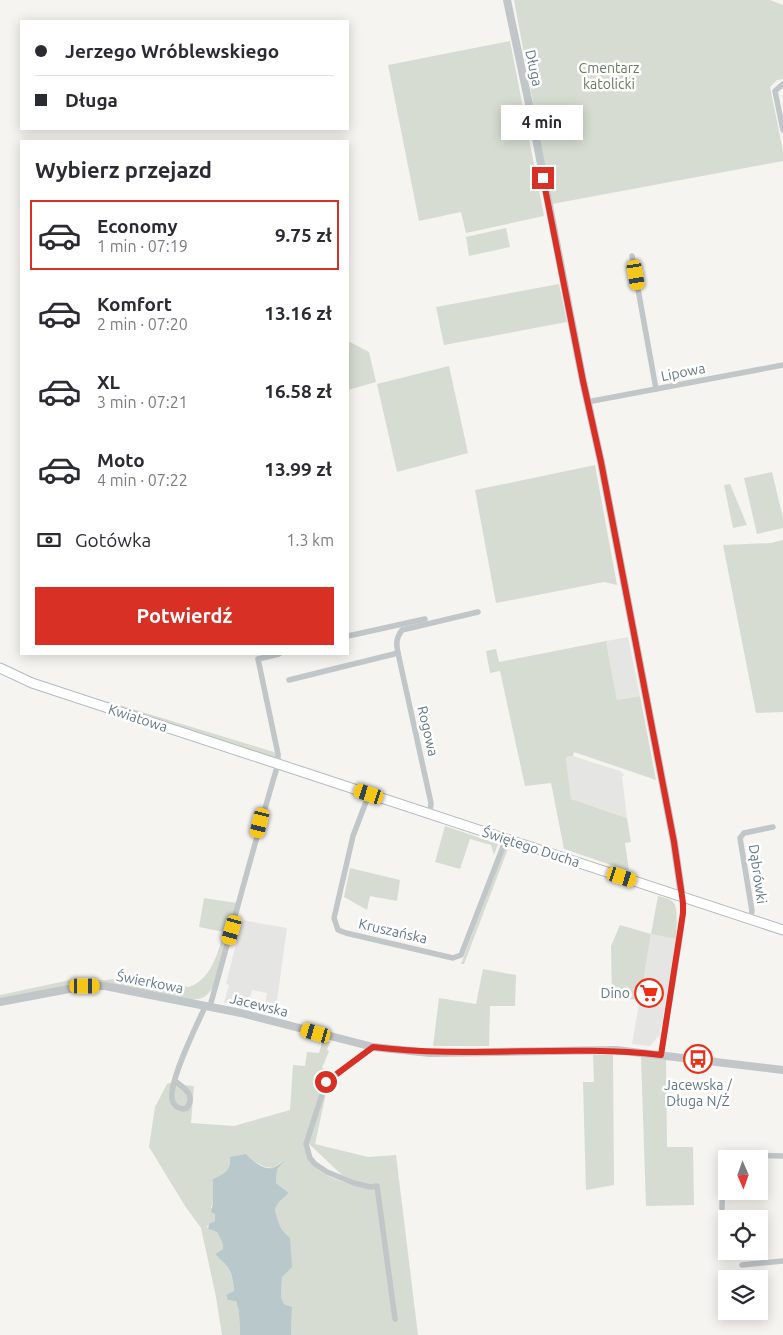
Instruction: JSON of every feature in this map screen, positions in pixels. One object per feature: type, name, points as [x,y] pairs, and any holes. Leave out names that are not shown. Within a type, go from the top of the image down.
[{"type":"main road","name":"Kwiatowa","points":[[0,668],[32,683],[278,764]]},
{"type":"main road","name":"Świętego Ducha","points":[[278,764],[783,930]]},
{"type":"street","name":"Długa","points":[[507,0],[535,132],[587,402],[601,462],[674,842],[683,913],[661,1055]]},
{"type":"street","points":[[783,84],[775,91],[783,130]]},
{"type":"street","points":[[632,256],[656,389]]},
{"type":"street","name":"Lipowa","points":[[587,402],[783,365]]},
{"type":"street","name":"Rogowa","points":[[430,814],[431,803],[396,643],[398,635],[402,630],[478,612]]},
{"type":"street","points":[[349,636],[425,619]]},
{"type":"street","points":[[289,680],[398,653]]},
{"type":"street","points":[[175,1080],[188,1090],[191,1100],[187,1108],[178,1108],[172,1101],[175,1080],[188,1046],[208,1006],[243,892],[260,823],[278,764],[278,754],[258,659],[275,655]]},
{"type":"street","name":"Kruszańska","points":[[369,794],[353,836],[334,918],[338,930],[346,933],[453,958],[461,954],[506,838]]},
{"type":"street","name":"Dąbrówki","points":[[750,919],[752,911],[740,838],[744,833],[773,827]]},
{"type":"street","name":"Świerkowa","points":[[0,1002],[85,986],[104,986],[208,1006]]},
{"type":"street","name":"Jacewska","points":[[208,1006],[241,1012],[373,1047],[430,1053],[616,1050],[783,1070]]},
{"type":"street","points":[[373,1047],[326,1082],[306,1144],[310,1158],[327,1172],[371,1187],[378,1186],[394,1319]]},
{"type":"street","points":[[722,1208],[723,1163],[726,1158],[733,1155],[783,1156]]},
{"type":"street","points":[[742,1265],[783,1261]]},
{"type":"shaded area","points":[[628,637],[640,696],[617,700],[606,641]]},
{"type":"shaded area","points":[[573,756],[620,771],[624,775],[622,777],[627,818],[571,799],[566,757]]},
{"type":"shaded area","points":[[242,920],[287,928],[275,1015],[264,1012],[267,993],[252,990],[248,1008],[224,1003],[229,985],[226,984]]},
{"type":"shaded area","points":[[651,934],[676,939],[660,1034],[650,1046],[632,1044]]},
{"type":"shaded area","points":[[246,1154],[265,1168],[272,1168],[286,1159],[277,1169],[276,1183],[289,1193],[279,1202],[275,1209],[280,1225],[290,1238],[292,1267],[282,1277],[281,1297],[284,1304],[292,1307],[291,1335],[240,1335],[239,1312],[236,1301],[228,1300],[226,1295],[234,1291],[231,1274],[227,1266],[215,1254],[223,1249],[223,1244],[217,1232],[208,1229],[209,1224],[215,1221],[215,1214],[211,1212],[213,1179],[228,1169],[230,1157]]},
{"type":"green space","name":"Cmentarz katolicki","points":[[514,0],[770,0],[783,5],[783,79],[777,80],[770,87],[783,151],[783,161],[552,204]]},
{"type":"green space","points":[[510,41],[544,216],[466,233],[461,212],[419,221],[388,65]]},
{"type":"green space","points":[[506,228],[510,247],[469,256],[466,237]]},
{"type":"green space","points":[[559,284],[567,322],[444,345],[436,307]]},
{"type":"green space","points":[[349,342],[369,352],[376,382],[349,390]]},
{"type":"green space","points":[[449,366],[468,453],[397,472],[377,384]]},
{"type":"green space","points":[[595,465],[617,585],[604,582],[496,603],[475,490]]},
{"type":"green space","points":[[772,472],[783,518],[783,528],[757,534],[744,478]]},
{"type":"green space","points":[[730,484],[747,525],[733,528],[724,485]]},
{"type":"green space","points":[[783,540],[783,712],[756,713],[723,545],[771,543]]},
{"type":"green space","points":[[606,641],[617,700],[640,696],[656,780],[574,752],[573,756],[566,757],[571,799],[627,818],[631,842],[625,843],[629,871],[564,849],[551,783],[525,786],[500,671],[490,673],[486,651],[496,649],[499,662]]},
{"type":"green space","points":[[106,701],[277,753],[276,757],[109,705]]},
{"type":"green space","points":[[445,826],[498,844],[494,855],[491,845],[470,839],[460,869],[435,862]]},
{"type":"green space","points":[[506,845],[509,846],[464,964],[461,964]]},
{"type":"green space","points":[[350,868],[400,880],[397,901],[370,896],[367,910],[344,897]]},
{"type":"green space","points":[[658,896],[666,898],[673,902],[676,909],[676,939],[651,934]]},
{"type":"green space","points":[[204,898],[237,903],[213,987],[204,997],[190,999],[105,983],[0,999],[0,995],[75,979],[105,980],[126,978],[189,987],[197,983],[209,971],[224,932],[199,927]]},
{"type":"green space","points":[[620,925],[651,934],[640,999],[612,1000],[611,946]]},
{"type":"green space","points":[[483,969],[516,975],[515,1006],[490,1006],[489,1046],[433,1046],[439,998],[476,1004]]},
{"type":"green space","points":[[323,1040],[330,1042],[327,1050],[329,1051],[322,1068],[331,1072],[324,1081],[305,1144],[307,1155],[319,1171],[340,1181],[372,1189],[371,1184],[356,1181],[342,1175],[308,1143],[328,1084],[315,1144],[368,1157],[396,1155],[418,1335],[291,1335],[292,1307],[284,1304],[281,1297],[284,1233],[277,1221],[275,1209],[279,1202],[289,1193],[276,1183],[277,1168],[286,1159],[273,1168],[265,1167],[251,1160],[230,1157],[228,1169],[213,1179],[213,1203],[211,1207],[215,1214],[215,1221],[207,1226],[208,1229],[217,1232],[223,1244],[223,1249],[215,1254],[231,1274],[234,1292],[226,1295],[236,1301],[239,1312],[240,1335],[222,1335],[201,1228],[185,1206],[149,1147],[155,1107],[167,1084],[178,1080],[183,1085],[194,1086],[191,1123],[234,1126],[290,1110],[293,1065],[305,1066],[307,1052],[319,1053]]},
{"type":"green space","points":[[593,1055],[613,1055],[614,1185],[586,1190],[583,1082],[594,1082]]},
{"type":"green space","points":[[641,1057],[666,1060],[667,1147],[693,1147],[694,1205],[646,1206]]},
{"type":"place","name":"Dino","points":[[649,993]]},
{"type":"place","name":"Jacewska / Długa N/Ż","points":[[698,1059]]},
{"type":"route","points":[[326,1082],[373,1047],[430,1053],[616,1050],[661,1055],[680,938],[683,903],[674,842],[601,462],[587,402],[543,178]]}]
